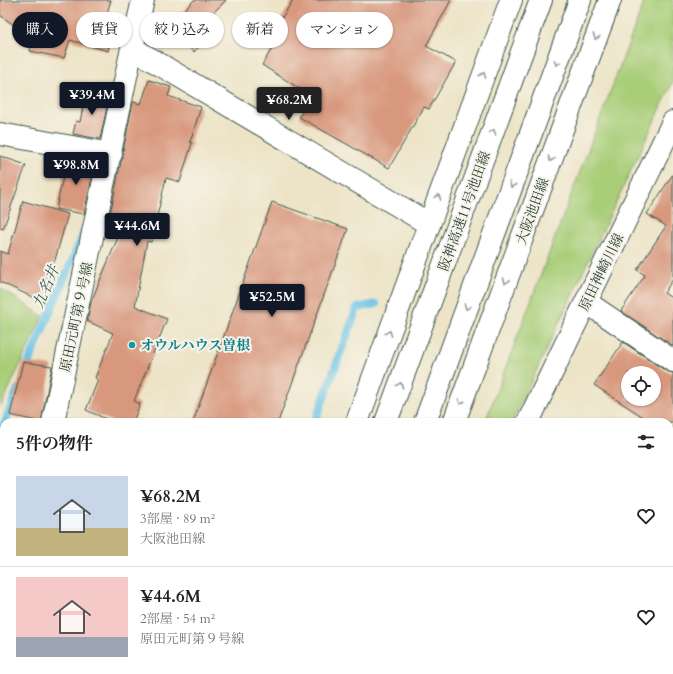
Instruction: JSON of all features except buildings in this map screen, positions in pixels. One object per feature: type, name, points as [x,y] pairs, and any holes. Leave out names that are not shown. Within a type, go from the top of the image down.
[{"type":"main road","name":"原田元町第９号線","points":[[54,418],[143,0]]},
{"type":"main road","points":[[358,418],[511,0]]},
{"type":"main road","name":"阪神高速11号池田線","points":[[387,418],[541,0]]},
{"type":"main road","points":[[426,418],[580,0]]},
{"type":"main road","name":"大阪池田線","points":[[455,418],[610,0]]},
{"type":"main road","points":[[132,48],[429,224]]},
{"type":"main road","name":"原田神崎川線","points":[[530,418],[673,122]]},
{"type":"main road","points":[[0,134],[111,154]]},
{"type":"main road","points":[[586,302],[673,361]]},
{"type":"green space","points":[[645,0],[673,0],[673,82],[514,418],[487,418]]},
{"type":"green space","points":[[0,288],[43,316],[0,408]]},
{"type":"waterway","name":"九名井","points":[[24,373],[84,233]]},
{"type":"waterway","points":[[316,418],[357,308],[376,304]]},
{"type":"waterway","name":"九名井","points":[[7,418],[18,389]]},
{"type":"place","name":"オウルハウス曽根","points":[[132,345]]}]
